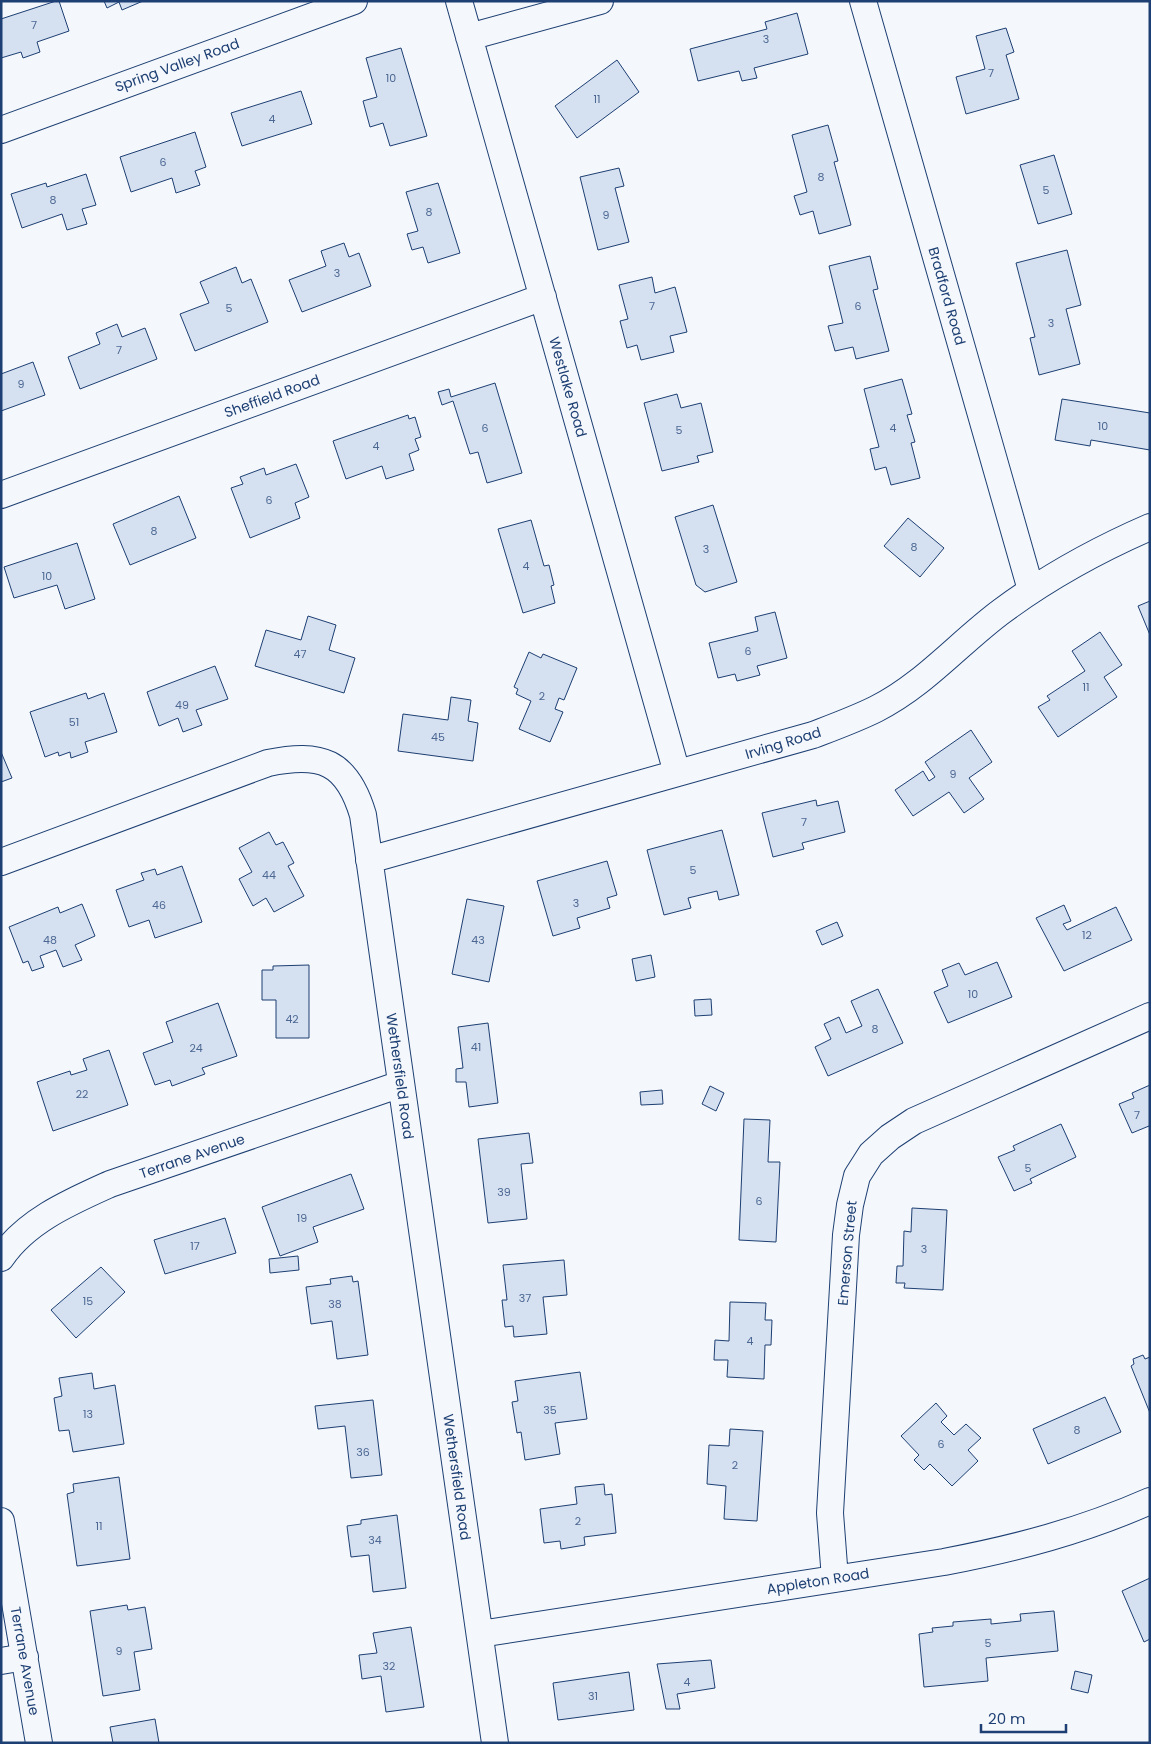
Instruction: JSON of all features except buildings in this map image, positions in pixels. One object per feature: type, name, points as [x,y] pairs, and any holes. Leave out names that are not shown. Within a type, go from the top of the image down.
[{"type":"street","name":"Spring Valley Road","points":[[1,130],[354,1]]},
{"type":"street","name":"Westlake Road","points":[[459,1],[677,773]]},
{"type":"street","points":[[469,37],[600,1]]},
{"type":"street","name":"Bradford Road","points":[[863,1],[1031,590]]},
{"type":"street","name":"Sheffield Road","points":[[1,495],[543,297]]},
{"type":"street","name":"Irving Road","points":[[369,860],[813,734],[878,708],[909,688],[1000,612],[1031,590],[1106,547],[1150,527]]},
{"type":"street","name":"Wethersfield Road","points":[[1,862],[268,763],[305,758],[323,761],[349,781],[357,795],[363,815],[495,1743]]},
{"type":"street","name":"Emerson Street","points":[[834,1579],[831,1547],[831,1493],[846,1235],[850,1205],[858,1176],[871,1154],[890,1136],[914,1120],[1150,1016]]},
{"type":"street","name":"Terrane Avenue","points":[[1,1258],[27,1229],[80,1197],[110,1184],[401,1084]]},
{"type":"street","name":"Appleton Road","points":[[480,1634],[944,1562],[1046,1540],[1086,1527],[1150,1501]]},
{"type":"street","name":"Terrane Avenue","points":[[1,1521],[13,1659],[39,1743]]}]
